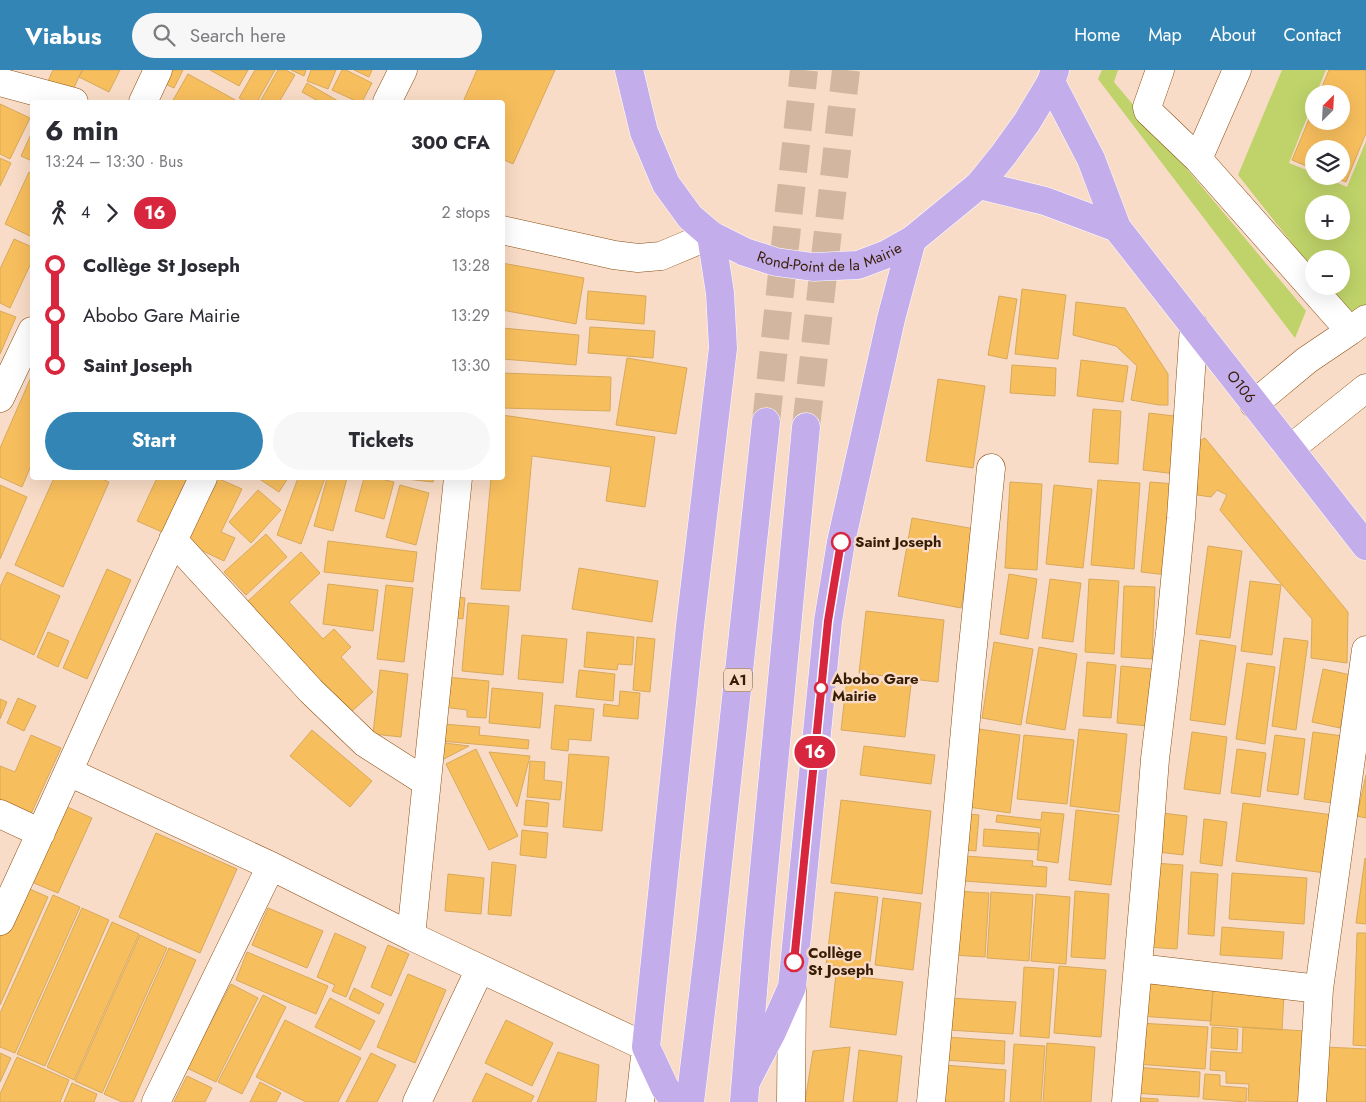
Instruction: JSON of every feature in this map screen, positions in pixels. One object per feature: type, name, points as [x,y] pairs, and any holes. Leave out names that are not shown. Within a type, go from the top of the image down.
[{"type":"main road","name":"Rond-Point de la Mairie","points":[[628,70],[644,132],[666,184],[690,217],[711,235],[745,252],[776,262],[813,267],[858,265],[887,254],[912,240],[979,185],[1021,130],[1053,76]]},
{"type":"main road","name":"O106","points":[[1053,76],[1091,159],[1117,228],[1366,546]]},
{"type":"main road","points":[[979,185],[1045,201],[1117,228]]},
{"type":"main road","points":[[676,1102],[665,1088],[646,1047],[690,626],[723,348],[720,294],[711,235]]},
{"type":"main road","points":[[745,1092],[792,987],[828,621],[843,533],[912,240]]},
{"type":"main road","name":"A1","points":[[690,1102],[710,938],[766,422]]},
{"type":"main road","points":[[745,1092],[757,943],[806,427]]},
{"type":"street","points":[[144,100],[158,70]]},
{"type":"street","points":[[387,100],[403,70]]},
{"type":"street","points":[[1160,70],[1146,107],[1151,114],[1198,159],[1358,325],[1308,360],[1254,404]]},
{"type":"street","points":[[1198,159],[1237,70]]},
{"type":"street","points":[[0,82],[67,100]]},
{"type":"street","points":[[505,231],[614,255],[638,258],[661,256],[711,235]]},
{"type":"street","points":[[1126,1102],[1155,759],[1181,518],[1194,326]]},
{"type":"street","points":[[0,398],[30,334]]},
{"type":"street","points":[[1290,449],[1366,388]]},
{"type":"street","points":[[931,1102],[991,468]]},
{"type":"street","points":[[0,921],[69,772],[172,540],[202,480]]},
{"type":"street","points":[[411,936],[458,480]]},
{"type":"street","points":[[172,540],[311,691],[365,743],[426,782]]},
{"type":"street","points":[[1312,1102],[1319,989],[1366,650]]},
{"type":"street","points":[[69,772],[271,866],[411,936],[646,1047],[640,1102]]},
{"type":"street","points":[[0,814],[41,833]]},
{"type":"street","points":[[156,1102],[271,866]]},
{"type":"street","points":[[1138,968],[1319,989]]},
{"type":"street","points":[[418,1102],[480,969]]},
{"type":"street","points":[[790,1102],[792,987]]},
{"type":"green space","points":[[1102,70],[1118,70],[1114,82],[1306,311],[1295,338],[1098,79]]},
{"type":"green space","points":[[1282,70],[1326,70],[1320,85],[1305,85],[1305,123],[1289,163],[1305,169],[1305,185],[1342,185],[1347,187],[1350,185],[1350,180],[1366,141],[1366,306],[1351,318],[1333,295],[1350,295],[1350,250],[1305,250],[1305,260],[1238,175]]},
{"type":"building","points":[[53,70],[82,70],[72,92],[48,81]]},
{"type":"building","points":[[83,70],[120,70],[109,92],[79,77]]},
{"type":"building","points":[[164,70],[183,70],[174,88],[159,81]]},
{"type":"building","points":[[210,70],[248,70],[239,86]]},
{"type":"building","points":[[255,70],[275,70],[258,100],[243,100],[239,98]]},
{"type":"building","points":[[278,70],[286,70],[295,75],[280,100],[261,100]]},
{"type":"building","points":[[291,70],[306,70],[304,76]]},
{"type":"building","points":[[311,70],[336,70],[328,89],[307,81]]},
{"type":"building","points":[[342,70],[346,70],[372,83],[363,100],[354,100],[332,90]]},
{"type":"building","points":[[354,70],[372,70],[369,77]]},
{"type":"building","points":[[477,70],[555,70],[513,164],[505,160],[505,100],[464,100]]},
{"type":"building","points":[[1329,70],[1366,70],[1366,133],[1350,172],[1350,140],[1305,140],[1305,165],[1292,160],[1305,129],[1350,130],[1350,85],[1323,85]]},
{"type":"building","points":[[188,74],[235,100],[173,100]]},
{"type":"building","points":[[307,83],[336,100],[316,100],[302,92]]},
{"type":"building","points":[[0,104],[30,118],[10,159],[0,154]]},
{"type":"building","points":[[30,136],[30,160],[21,156]]},
{"type":"building","points":[[0,158],[11,163],[0,186]]},
{"type":"building","points":[[29,172],[30,236],[5,224]]},
{"type":"building","points":[[14,239],[30,246],[30,265],[10,308],[0,303],[0,269]]},
{"type":"building","points":[[505,264],[584,278],[576,324],[505,311]]},
{"type":"building","points":[[1022,289],[1066,295],[1058,359],[1015,354]]},
{"type":"building","points":[[588,291],[646,296],[644,324],[586,319]]},
{"type":"building","points":[[999,296],[1017,299],[1007,359],[988,355]]},
{"type":"building","points":[[1076,302],[1125,308],[1168,374],[1168,405],[1131,400],[1137,366],[1116,346],[1073,335]]},
{"type":"building","points":[[0,311],[16,317],[0,354]]},
{"type":"building","points":[[590,327],[655,331],[653,358],[588,353]]},
{"type":"building","points":[[505,328],[579,335],[576,365],[505,359]]},
{"type":"building","points":[[627,358],[687,368],[676,434],[616,425]]},
{"type":"building","points":[[1081,360],[1128,366],[1123,402],[1077,396]]},
{"type":"building","points":[[1012,365],[1056,368],[1055,396],[1010,393]]},
{"type":"building","points":[[505,373],[611,377],[610,411],[505,408]]},
{"type":"building","points":[[938,379],[985,386],[973,468],[926,461]]},
{"type":"building","points":[[30,380],[30,468],[22,487],[0,477],[0,448]]},
{"type":"building","points":[[1093,409],[1121,411],[1118,464],[1089,462]]},
{"type":"building","points":[[1149,413],[1182,417],[1176,474],[1143,470]]},
{"type":"building","points":[[505,415],[655,437],[645,507],[606,501],[611,467],[532,456],[520,591],[481,589],[491,480],[505,480]]},
{"type":"building","points":[[1205,438],[1348,612],[1347,663],[1311,658],[1312,619],[1220,510],[1227,495],[1217,490],[1211,497],[1197,495],[1199,441]]},
{"type":"building","points":[[53,480],[104,480],[109,482],[63,587],[15,565]]},
{"type":"building","points":[[156,480],[187,480],[162,532],[137,521]]},
{"type":"building","points":[[216,480],[222,480],[242,489],[221,532],[235,538],[224,561],[186,543]]},
{"type":"building","points":[[261,480],[287,480],[279,492]]},
{"type":"building","points":[[297,480],[324,480],[301,544],[277,535]]},
{"type":"building","points":[[326,480],[346,480],[333,531],[314,526]]},
{"type":"building","points":[[363,480],[394,482],[384,519],[355,511]]},
{"type":"building","points":[[415,480],[434,480],[433,482]]},
{"type":"building","points":[[1098,480],[1140,483],[1134,569],[1091,565]]},
{"type":"building","points":[[1010,482],[1042,484],[1037,570],[1005,568]]},
{"type":"building","points":[[1150,482],[1176,484],[1167,575],[1141,572]]},
{"type":"building","points":[[0,485],[27,497],[0,559]]},
{"type":"building","points":[[400,485],[429,493],[416,545],[386,537]]},
{"type":"building","points":[[1054,485],[1092,489],[1083,568],[1046,564]]},
{"type":"building","points":[[258,490],[281,510],[251,543],[229,522]]},
{"type":"building","points":[[912,518],[975,529],[961,608],[898,596]]},
{"type":"building","points":[[266,534],[287,557],[246,595],[224,572]]},
{"type":"building","points":[[328,541],[417,552],[413,582],[324,572]]},
{"type":"building","points":[[1208,546],[1242,551],[1230,638],[1196,634]]},
{"type":"building","points":[[301,552],[320,573],[289,602],[323,639],[334,629],[351,647],[341,657],[373,692],[350,713],[247,602]]},
{"type":"building","points":[[579,568],[658,581],[652,622],[572,609]]},
{"type":"building","points":[[107,569],[131,580],[87,679],[63,668]]},
{"type":"building","points":[[7,572],[60,596],[34,655],[0,639],[0,587]]},
{"type":"building","points":[[1009,574],[1037,579],[1028,639],[1000,634]]},
{"type":"building","points":[[1050,579],[1081,583],[1073,642],[1042,638]]},
{"type":"building","points":[[1089,579],[1119,581],[1114,654],[1085,652]]},
{"type":"building","points":[[1250,581],[1281,585],[1272,655],[1241,651]]},
{"type":"building","points":[[328,584],[378,590],[373,631],[323,624]]},
{"type":"building","points":[[386,585],[413,588],[404,662],[377,659]]},
{"type":"building","points":[[1124,586],[1155,587],[1152,659],[1121,657]]},
{"type":"building","points":[[450,596],[465,598],[463,619],[448,617]]},
{"type":"building","points":[[468,603],[509,606],[503,675],[462,671]]},
{"type":"building","points":[[866,611],[944,620],[938,682],[859,673]]},
{"type":"building","points":[[48,632],[69,641],[58,667],[37,657]]},
{"type":"building","points":[[587,632],[634,637],[632,665],[618,664],[617,670],[584,667]]},
{"type":"building","points":[[522,635],[567,639],[563,683],[518,679]]},
{"type":"building","points":[[637,637],[655,639],[650,692],[633,690]]},
{"type":"building","points":[[1284,638],[1308,641],[1296,730],[1272,726]]},
{"type":"building","points":[[1200,640],[1236,646],[1225,725],[1190,720]]},
{"type":"building","points":[[994,642],[1033,649],[1021,725],[982,718]]},
{"type":"building","points":[[1039,647],[1077,654],[1065,730],[1026,723]]},
{"type":"building","points":[[1087,662],[1116,665],[1111,718],[1083,716]]},
{"type":"building","points":[[1247,663],[1275,667],[1265,744],[1236,739]]},
{"type":"building","points":[[1121,666],[1152,669],[1148,726],[1117,723]]},
{"type":"building","points":[[1323,669],[1351,675],[1340,728],[1312,722]]},
{"type":"building","points":[[380,670],[408,674],[401,737],[373,734]]},
{"type":"building","points":[[579,670],[615,674],[613,701],[576,697]]},
{"type":"building","points":[[446,677],[489,681],[486,718],[467,717],[467,710],[443,707]]},
{"type":"building","points":[[847,678],[911,685],[905,737],[841,730]]},
{"type":"building","points":[[492,688],[543,693],[540,728],[489,723]]},
{"type":"building","points":[[620,691],[640,693],[638,719],[603,716],[604,704],[619,706]]},
{"type":"building","points":[[18,698],[36,706],[24,731],[7,723]]},
{"type":"building","points":[[0,699],[7,702],[0,719]]},
{"type":"building","points":[[555,705],[594,709],[591,741],[569,739],[568,751],[551,749]]},
{"type":"building","points":[[443,724],[480,727],[479,735],[529,740],[528,749],[441,741]]},
{"type":"building","points":[[972,728],[1020,735],[1010,813],[961,806]]},
{"type":"building","points":[[1079,729],[1127,734],[1119,812],[1070,806]]},
{"type":"building","points":[[312,730],[372,781],[350,807],[290,756]]},
{"type":"building","points":[[1192,732],[1227,737],[1220,794],[1184,789]]},
{"type":"building","points":[[1313,732],[1343,736],[1333,803],[1304,799]]},
{"type":"building","points":[[31,735],[61,748],[30,816],[0,803],[0,766],[15,772]]},
{"type":"building","points":[[1024,735],[1074,740],[1067,804],[1017,799]]},
{"type":"building","points":[[1275,735],[1305,739],[1298,795],[1267,791]]},
{"type":"building","points":[[437,742],[469,746],[438,762]]},
{"type":"building","points":[[864,746],[935,755],[931,784],[860,775]]},
{"type":"building","points":[[476,749],[518,836],[489,850],[446,764]]},
{"type":"building","points":[[1237,749],[1266,753],[1260,797],[1231,793]]},
{"type":"building","points":[[489,752],[530,756],[517,807]]},
{"type":"building","points":[[569,754],[609,757],[602,831],[563,827]]},
{"type":"building","points":[[530,761],[545,762],[544,780],[562,782],[560,800],[527,797]]},
{"type":"building","points":[[1366,775],[1366,818],[1357,816]]},
{"type":"building","points":[[526,800],[549,803],[547,827],[524,825]]},
{"type":"building","points":[[841,800],[931,811],[922,894],[831,883]]},
{"type":"building","points":[[1243,803],[1333,815],[1325,873],[1236,861]]},
{"type":"building","points":[[63,805],[92,818],[58,893],[29,881]]},
{"type":"building","points":[[1076,810],[1119,815],[1111,885],[1069,880]]},
{"type":"building","points":[[1042,812],[1064,814],[1058,863],[1037,860],[1041,828],[996,822],[997,815],[1041,820]]},
{"type":"building","points":[[1162,813],[1187,816],[1183,855],[1158,852]]},
{"type":"building","points":[[968,814],[979,815],[976,851],[965,850]]},
{"type":"building","points":[[1204,819],[1227,822],[1222,866],[1200,863]]},
{"type":"building","points":[[984,829],[1039,833],[1038,850],[983,846]]},
{"type":"building","points":[[522,830],[548,833],[546,858],[520,855]]},
{"type":"building","points":[[156,833],[237,869],[200,953],[119,917]]},
{"type":"building","points":[[966,856],[1033,861],[1032,866],[1047,867],[1046,887],[964,881]]},
{"type":"building","points":[[1366,859],[1366,924],[1356,923]]},
{"type":"building","points":[[492,862],[516,865],[511,916],[488,914]]},
{"type":"building","points":[[1153,863],[1183,865],[1177,949],[1147,947]]},
{"type":"building","points":[[1191,872],[1218,874],[1214,936],[1188,934]]},
{"type":"building","points":[[1232,873],[1307,878],[1304,924],[1229,919]]},
{"type":"building","points":[[448,874],[484,878],[481,914],[445,911]]},
{"type":"building","points":[[23,886],[48,897],[0,1005],[0,938]]},
{"type":"building","points":[[955,891],[989,893],[985,957],[951,955]]},
{"type":"building","points":[[1075,891],[1109,894],[1105,959],[1071,957]]},
{"type":"building","points":[[835,892],[878,897],[869,970],[826,965]]},
{"type":"building","points":[[991,892],[1033,895],[1029,961],[987,958]]},
{"type":"building","points":[[1036,894],[1070,897],[1066,964],[1031,961]]},
{"type":"building","points":[[53,895],[80,907],[15,1053],[0,1047],[0,1013]]},
{"type":"building","points":[[883,898],[921,903],[913,970],[875,965]]},
{"type":"building","points":[[82,908],[109,920],[45,1066],[17,1054]]},
{"type":"building","points":[[268,908],[323,931],[307,968],[252,945]]},
{"type":"building","points":[[112,922],[139,934],[74,1080],[47,1067]]},
{"type":"building","points":[[1222,927],[1284,932],[1282,959],[1220,955]]},
{"type":"building","points":[[335,933],[366,947],[346,997],[332,991],[335,985],[317,977]]},
{"type":"building","points":[[1357,933],[1366,933],[1366,1046],[1353,1045]]},
{"type":"building","points":[[140,935],[167,948],[102,1093],[75,1081]]},
{"type":"building","points":[[388,945],[409,954],[391,996],[371,987]]},
{"type":"building","points":[[169,948],[196,960],[133,1102],[122,1102],[104,1094]]},
{"type":"building","points":[[247,952],[328,986],[316,1014],[236,980]]},
{"type":"building","points":[[1059,966],[1106,970],[1101,1037],[1054,1033]]},
{"type":"building","points":[[1024,967],[1054,969],[1049,1038],[1020,1036]]},
{"type":"building","points":[[408,974],[446,990],[415,1063],[377,1047]]},
{"type":"building","points":[[836,974],[903,982],[896,1035],[830,1027]]},
{"type":"building","points":[[1141,983],[1213,988],[1211,1021],[1139,1016]]},
{"type":"building","points":[[231,984],[258,998],[216,1082],[187,1068]]},
{"type":"building","points":[[354,988],[384,1004],[379,1014],[349,999]]},
{"type":"building","points":[[1213,990],[1284,995],[1282,1030],[1210,1025]]},
{"type":"building","points":[[263,995],[286,1007],[242,1094],[218,1082]]},
{"type":"building","points":[[330,998],[375,1021],[360,1050],[315,1027]]},
{"type":"building","points":[[950,998],[1016,1002],[1013,1034],[948,1030]]},
{"type":"building","points":[[285,1020],[361,1058],[338,1102],[306,1102],[256,1077]]},
{"type":"building","points":[[506,1020],[553,1043],[532,1086],[485,1063]]},
{"type":"building","points":[[1139,1023],[1208,1027],[1205,1069],[1136,1064]]},
{"type":"building","points":[[1212,1027],[1238,1029],[1237,1050],[1211,1048]]},
{"type":"building","points":[[1243,1027],[1305,1031],[1301,1102],[1248,1101],[1249,1084],[1226,1083],[1226,1071],[1210,1070],[1211,1051],[1242,1053]]},
{"type":"building","points":[[946,1037],[1005,1041],[1004,1064],[944,1060]]},
{"type":"building","points":[[1047,1043],[1095,1047],[1091,1102],[1043,1102]]},
{"type":"building","points":[[1014,1044],[1045,1046],[1041,1102],[1010,1102]]},
{"type":"building","points":[[850,1047],[843,1102],[805,1102],[813,1051]]},
{"type":"building","points":[[1326,1047],[1366,1049],[1366,1102],[1324,1102]]},
{"type":"building","points":[[859,1050],[902,1056],[897,1102],[853,1102]]},
{"type":"building","points":[[558,1052],[599,1065],[596,1102],[537,1102]]},
{"type":"building","points":[[0,1053],[11,1058],[0,1082]]},
{"type":"building","points":[[371,1053],[396,1065],[377,1102],[346,1102]]},
{"type":"building","points":[[17,1057],[69,1080],[60,1102],[0,1102],[0,1094]]},
{"type":"building","points":[[944,1065],[1006,1070],[1004,1102],[941,1102]]},
{"type":"building","points":[[1134,1067],[1200,1072],[1199,1097],[1132,1093]]},
{"type":"building","points":[[486,1073],[534,1096],[531,1102],[472,1102]]},
{"type":"building","points":[[1205,1074],[1220,1075],[1220,1086],[1247,1088],[1246,1102],[1203,1099]]},
{"type":"building","points":[[187,1076],[212,1088],[205,1102],[174,1102]]},
{"type":"building","points":[[260,1082],[281,1093],[276,1102],[250,1102]]},
{"type":"building","points":[[72,1083],[97,1094],[94,1102],[64,1102]]},
{"type":"building","points":[[1129,1097],[1158,1099],[1158,1102],[1128,1102]]},
{"type":"tunnel","points":[[766,422],[804,70]]},
{"type":"tunnel","points":[[806,427],[846,70]]},
{"type":"bus line","name":"16","points":[[794,962],[828,621],[841,542]]},
{"type":"place","name":"Saint Joseph","points":[[841,542]]},
{"type":"place","name":"Abobo Gare Mairie","points":[[821,688]]},
{"type":"place","name":"Collège St Joseph","points":[[794,962]]}]
